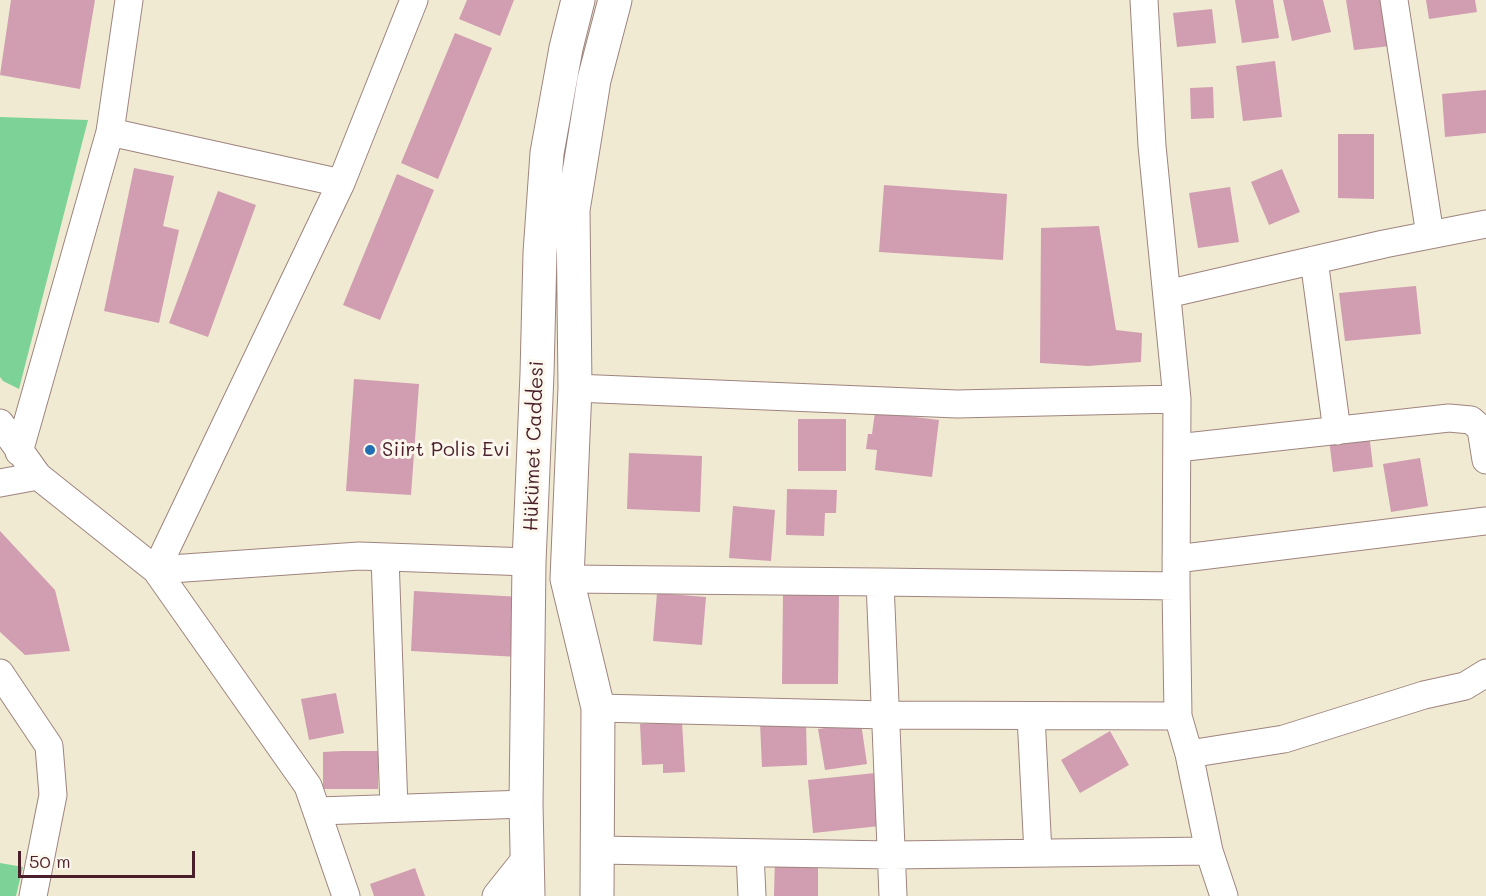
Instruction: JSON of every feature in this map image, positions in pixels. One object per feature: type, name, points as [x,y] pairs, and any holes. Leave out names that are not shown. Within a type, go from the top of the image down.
[{"type":"main road","name":"Hükümet Caddesi","points":[[528,896],[526,804],[529,562],[540,253],[547,153],[566,48],[578,0]]},
{"type":"main road","points":[[597,896],[598,708],[567,579],[575,388],[573,210],[594,81],[615,0]]},
{"type":"street","points":[[19,452],[110,132],[129,0]]},
{"type":"street","points":[[156,570],[341,183],[393,58],[414,0]]},
{"type":"street","points":[[1144,0],[1152,146],[1177,399],[1178,716],[1189,754],[1209,851],[1224,896]]},
{"type":"street","points":[[1394,0],[1430,235]]},
{"type":"street","points":[[110,132],[341,183]]},
{"type":"street","points":[[1167,294],[1486,224]]},
{"type":"street","points":[[1314,260],[1336,431]]},
{"type":"street","points":[[575,388],[957,404],[1177,399]]},
{"type":"street","points":[[1176,448],[1449,418],[1471,420],[1481,429],[1486,460]]},
{"type":"street","points":[[0,423],[38,476],[156,570],[308,786],[346,896]]},
{"type":"street","points":[[0,483],[38,476]]},
{"type":"street","points":[[1176,559],[1486,521]]},
{"type":"street","points":[[156,570],[359,556],[529,562]]},
{"type":"street","points":[[386,557],[394,808]]},
{"type":"street","points":[[567,579],[1176,586]]},
{"type":"street","points":[[880,582],[893,896]]},
{"type":"street","points":[[0,673],[49,746],[53,795],[33,896]]},
{"type":"street","points":[[1189,754],[1284,739],[1424,695],[1465,686],[1486,673]]},
{"type":"street","points":[[598,708],[886,715],[1178,716]]},
{"type":"street","points":[[1031,716],[1038,853]]},
{"type":"street","points":[[318,811],[526,804]]},
{"type":"street","points":[[597,850],[892,855],[1209,851]]},
{"type":"street","points":[[750,853],[752,896]]},
{"type":"street","points":[[496,896],[527,857]]},
{"type":"green space","points":[[0,117],[88,120],[19,389],[0,377]]},
{"type":"green space","points":[[0,863],[23,867],[16,896],[0,896]]},
{"type":"building","points":[[11,0],[95,0],[80,89],[0,75]]},
{"type":"building","points":[[467,0],[514,0],[500,36],[459,19]]},
{"type":"building","points":[[1235,0],[1273,0],[1279,38],[1242,43]]},
{"type":"building","points":[[1283,0],[1323,0],[1331,32],[1292,41]]},
{"type":"building","points":[[1346,0],[1393,0],[1400,45],[1354,50]]},
{"type":"building","points":[[1426,0],[1475,0],[1477,12],[1429,19]]},
{"type":"building","points":[[1212,9],[1216,43],[1177,47],[1173,13]]},
{"type":"building","points":[[455,33],[492,48],[438,179],[401,163]]},
{"type":"building","points":[[1275,61],[1282,117],[1243,121],[1236,66]]},
{"type":"building","points":[[1213,87],[1214,118],[1191,119],[1190,88]]},
{"type":"building","points":[[1486,90],[1486,133],[1445,137],[1442,94]]},
{"type":"building","points":[[1338,134],[1374,134],[1374,199],[1338,198]]},
{"type":"building","points":[[134,168],[174,176],[163,226],[179,230],[159,323],[104,311]]},
{"type":"building","points":[[1282,169],[1300,212],[1269,225],[1251,182]]},
{"type":"building","points":[[397,174],[434,190],[380,320],[343,305]]},
{"type":"building","points":[[884,185],[1007,194],[1003,260],[879,252]]},
{"type":"building","points":[[1230,187],[1239,242],[1198,248],[1189,193]]},
{"type":"building","points":[[218,191],[256,205],[208,337],[169,323]]},
{"type":"building","points":[[1099,226],[1116,330],[1142,333],[1141,362],[1088,366],[1040,363],[1041,228]]},
{"type":"building","points":[[1416,286],[1421,334],[1345,341],[1339,293]]},
{"type":"building","points":[[354,379],[419,384],[411,495],[346,491]]},
{"type":"building","points":[[875,412],[939,420],[932,477],[875,470],[877,450],[866,449],[868,434],[872,434]]},
{"type":"building","points":[[798,419],[846,419],[846,471],[798,471]]},
{"type":"building","points":[[1369,433],[1373,467],[1333,472],[1329,439]]},
{"type":"building","points":[[629,453],[702,456],[700,512],[627,509]]},
{"type":"building","points":[[1420,458],[1428,506],[1391,512],[1383,464]]},
{"type":"building","points":[[787,489],[837,490],[836,513],[825,513],[824,536],[786,535]]},
{"type":"building","points":[[733,506],[775,510],[771,561],[729,558]]},
{"type":"building","points":[[0,531],[55,590],[70,651],[25,655],[0,632]]},
{"type":"building","points":[[414,591],[521,597],[518,657],[411,651]]},
{"type":"building","points":[[783,592],[839,593],[838,684],[782,684]]},
{"type":"building","points":[[657,593],[706,597],[702,645],[653,641]]},
{"type":"building","points":[[336,693],[344,733],[309,740],[301,699]]},
{"type":"building","points":[[806,721],[807,765],[762,767],[760,723]]},
{"type":"building","points":[[682,722],[685,772],[663,773],[663,764],[642,765],[640,724]]},
{"type":"building","points":[[861,723],[867,764],[825,770],[818,729]]},
{"type":"building","points":[[1110,731],[1129,765],[1080,793],[1061,760]]},
{"type":"building","points":[[378,751],[378,789],[323,789],[323,752]]},
{"type":"building","points":[[875,773],[880,826],[813,833],[808,780]]},
{"type":"building","points":[[775,857],[818,858],[818,896],[774,896]]},
{"type":"building","points":[[415,868],[425,896],[374,896],[370,884]]},
{"type":"place","name":"Siirt Polis Evi","points":[[370,450]]}]
